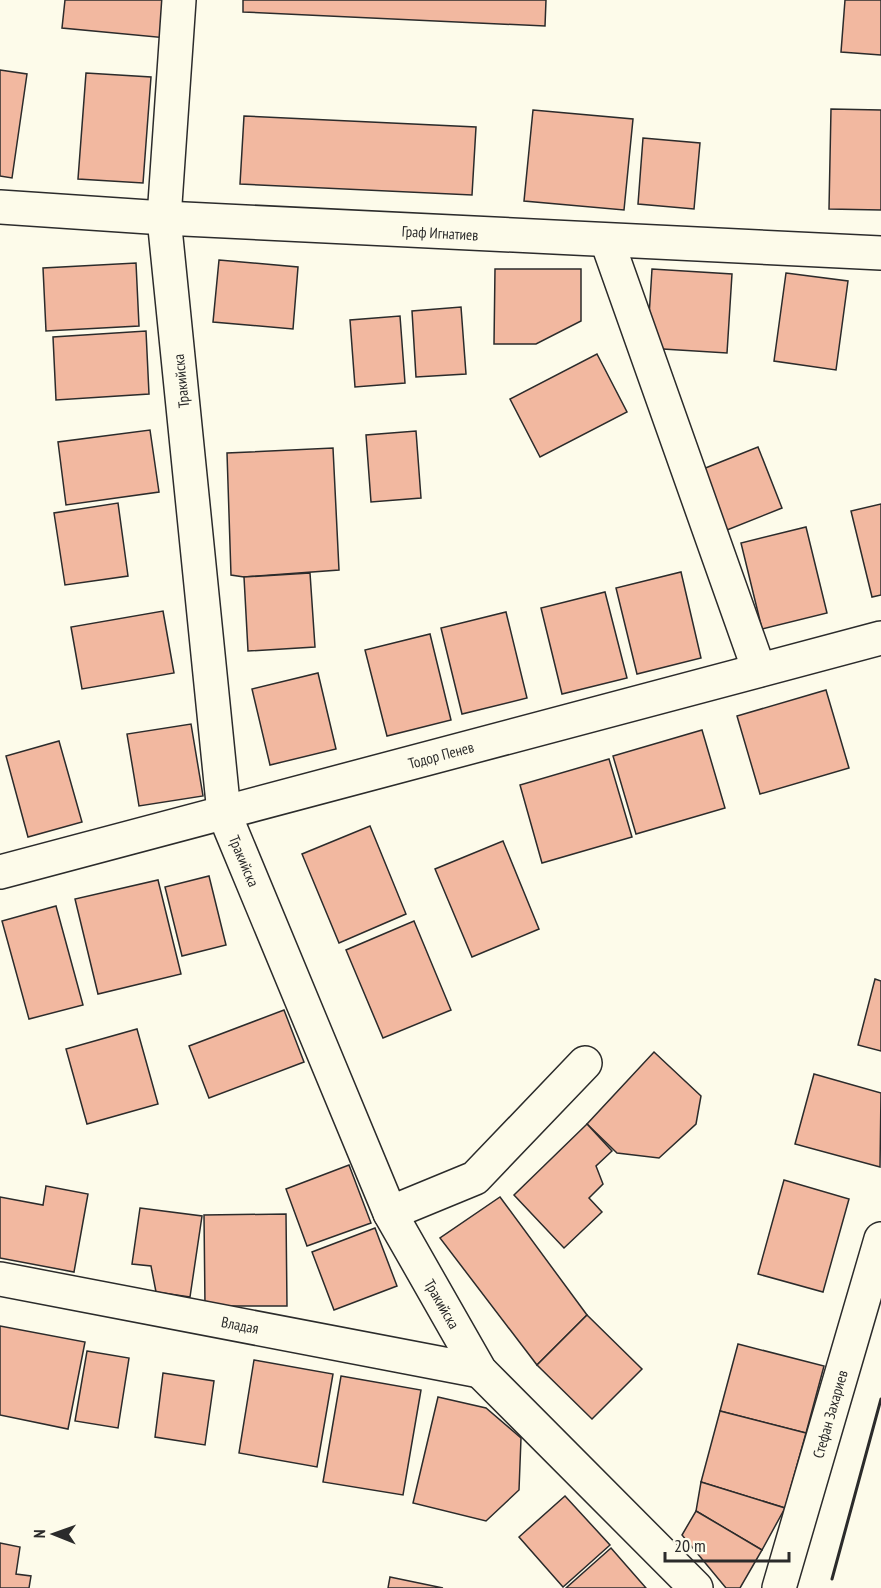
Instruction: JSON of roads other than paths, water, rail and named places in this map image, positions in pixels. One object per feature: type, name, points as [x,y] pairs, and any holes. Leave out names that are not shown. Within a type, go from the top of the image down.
[{"type":"street","name":"Тракийска","points":[[179,0],[164,218],[224,813],[390,1213],[480,1371],[696,1588]]},
{"type":"street","name":"Граф Игнатиев","points":[[0,207],[164,218],[881,253]]},
{"type":"street","points":[[608,241],[759,670]]},
{"type":"street","name":"Тодор Пенев","points":[[0,872],[881,638]]},
{"type":"street","points":[[390,1213],[475,1178],[585,1063]]},
{"type":"street","name":"Стефан Захариев","points":[[779,1588],[874,1289],[881,1239]]},
{"type":"street","name":"Владая","points":[[0,1279],[480,1371]]}]
